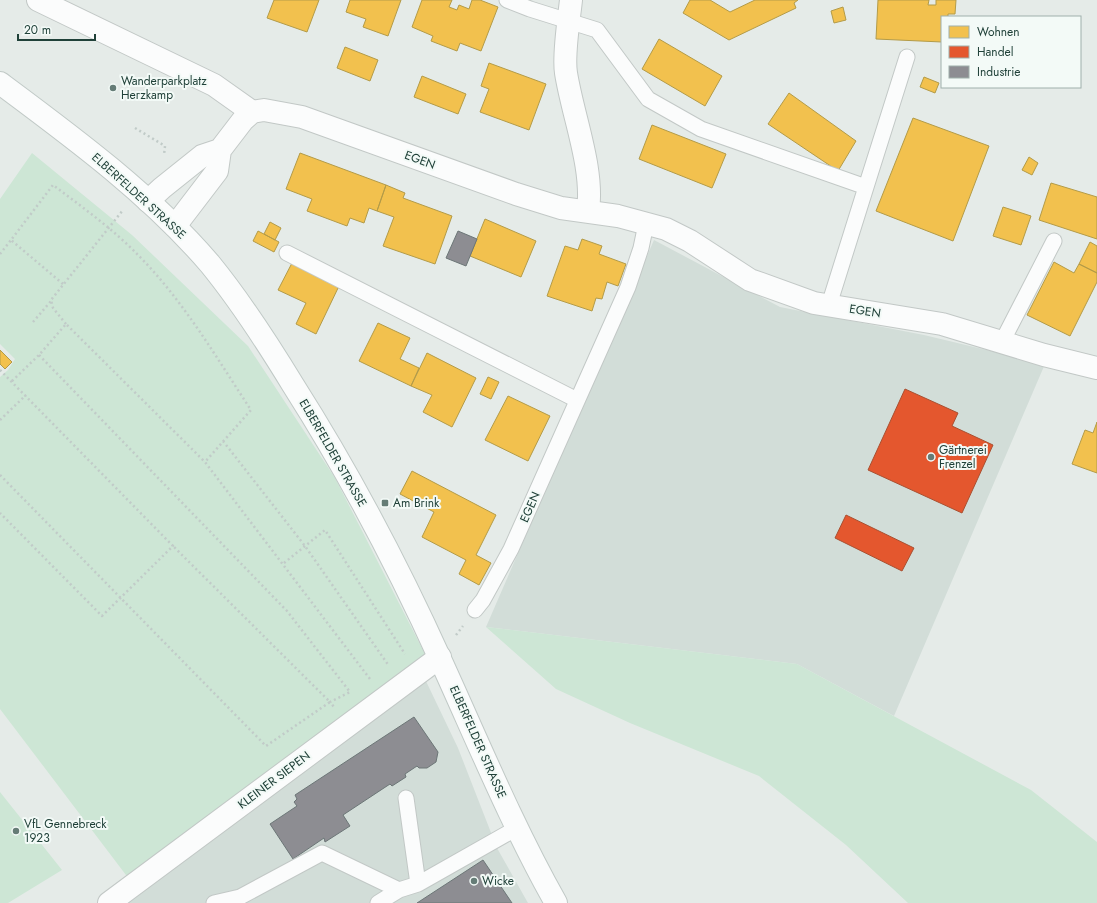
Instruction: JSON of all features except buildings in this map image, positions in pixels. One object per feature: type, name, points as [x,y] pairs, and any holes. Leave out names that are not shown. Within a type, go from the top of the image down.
[{"type":"street","points":[[38,0],[214,85],[252,112],[243,120],[220,150],[217,171],[175,226]]},
{"type":"street","points":[[570,10],[565,71],[588,172],[590,194],[588,211]]},
{"type":"street","name":"ELBERFELDER STRASSE","points":[[0,83],[68,134],[175,226],[211,266],[242,306],[272,350],[330,442],[374,525],[440,657],[518,828],[556,903]]},
{"type":"street","name":"EGEN","points":[[252,112],[264,110],[302,118],[516,194],[560,208],[618,216],[666,229],[690,241],[750,280],[814,303],[942,324],[1097,368]]},
{"type":"street","points":[[143,197],[162,188],[202,156],[220,150]]},
{"type":"street","name":"KLEINER SIEPEN","points":[[109,903],[440,657]]},
{"type":"lane","points":[[507,0],[530,9],[570,10],[597,30],[648,99],[701,129],[866,188]]},
{"type":"lane","points":[[829,305],[907,57]]},
{"type":"lane","name":"EGEN","points":[[475,610],[483,600],[511,549],[628,287],[646,224]]},
{"type":"lane","points":[[1002,342],[1054,241]]},
{"type":"lane","points":[[287,253],[577,400]]},
{"type":"lane","points":[[406,798],[418,884]]},
{"type":"lane","points":[[378,903],[399,890],[418,884],[518,828]]},
{"type":"lane","points":[[214,903],[240,897],[322,853],[399,890]]},
{"type":"path","points":[[135,128],[165,146],[164,156]]},
{"type":"path","points":[[0,254],[53,185],[108,228],[138,254],[164,284],[208,344],[252,410],[204,462]]},
{"type":"path","points":[[33,322],[108,228],[143,197]]},
{"type":"path","points":[[11,240],[63,284]]},
{"type":"path","points":[[51,300],[53,308],[66,324],[189,444],[204,462],[371,679],[366,682]]},
{"type":"path","points":[[12,381],[39,355],[66,324]]},
{"type":"path","points":[[39,355],[287,611],[350,692]]},
{"type":"path","points":[[0,370],[173,546],[330,702],[349,724]]},
{"type":"path","points":[[0,420],[26,395]]},
{"type":"path","points":[[223,441],[305,546],[389,666]]},
{"type":"path","points":[[0,475],[266,746],[330,702],[355,689]]},
{"type":"path","points":[[0,513],[102,616],[122,598],[173,546]]},
{"type":"path","points":[[284,564],[325,530],[406,655],[401,659]]},
{"type":"path","points":[[440,657],[475,610]]},
{"type":"path","points":[[383,671],[395,663]]},
{"type":"shaded area","points":[[654,240],[780,307],[924,335],[1045,364],[894,716],[797,664],[486,627]]},
{"type":"shaded area","points":[[424,677],[458,748],[497,848],[528,903],[111,903]]},
{"type":"green space","points":[[32,153],[132,235],[248,346],[335,478],[426,656],[129,879],[0,709],[0,377],[8,370],[15,359],[0,344],[0,199]]},
{"type":"green space","points":[[486,627],[797,664],[1031,790],[1097,842],[1097,903],[908,903],[846,845],[759,776],[630,723],[556,689]]},
{"type":"green space","name":"VfL Gennebreck 1923","points":[[0,792],[62,870],[8,903],[0,903]]},
{"type":"place","name":"Wanderparkplatz Herzkamp","points":[[113,88]]},
{"type":"place","name":"Gärtnerei Frenzel","points":[[931,457]]},
{"type":"place","name":"Am Brink","points":[[385,503]]},
{"type":"place","name":"VfL Gennebreck 1923","points":[[16,831]]},
{"type":"place","name":"Wicke","points":[[474,881]]}]
